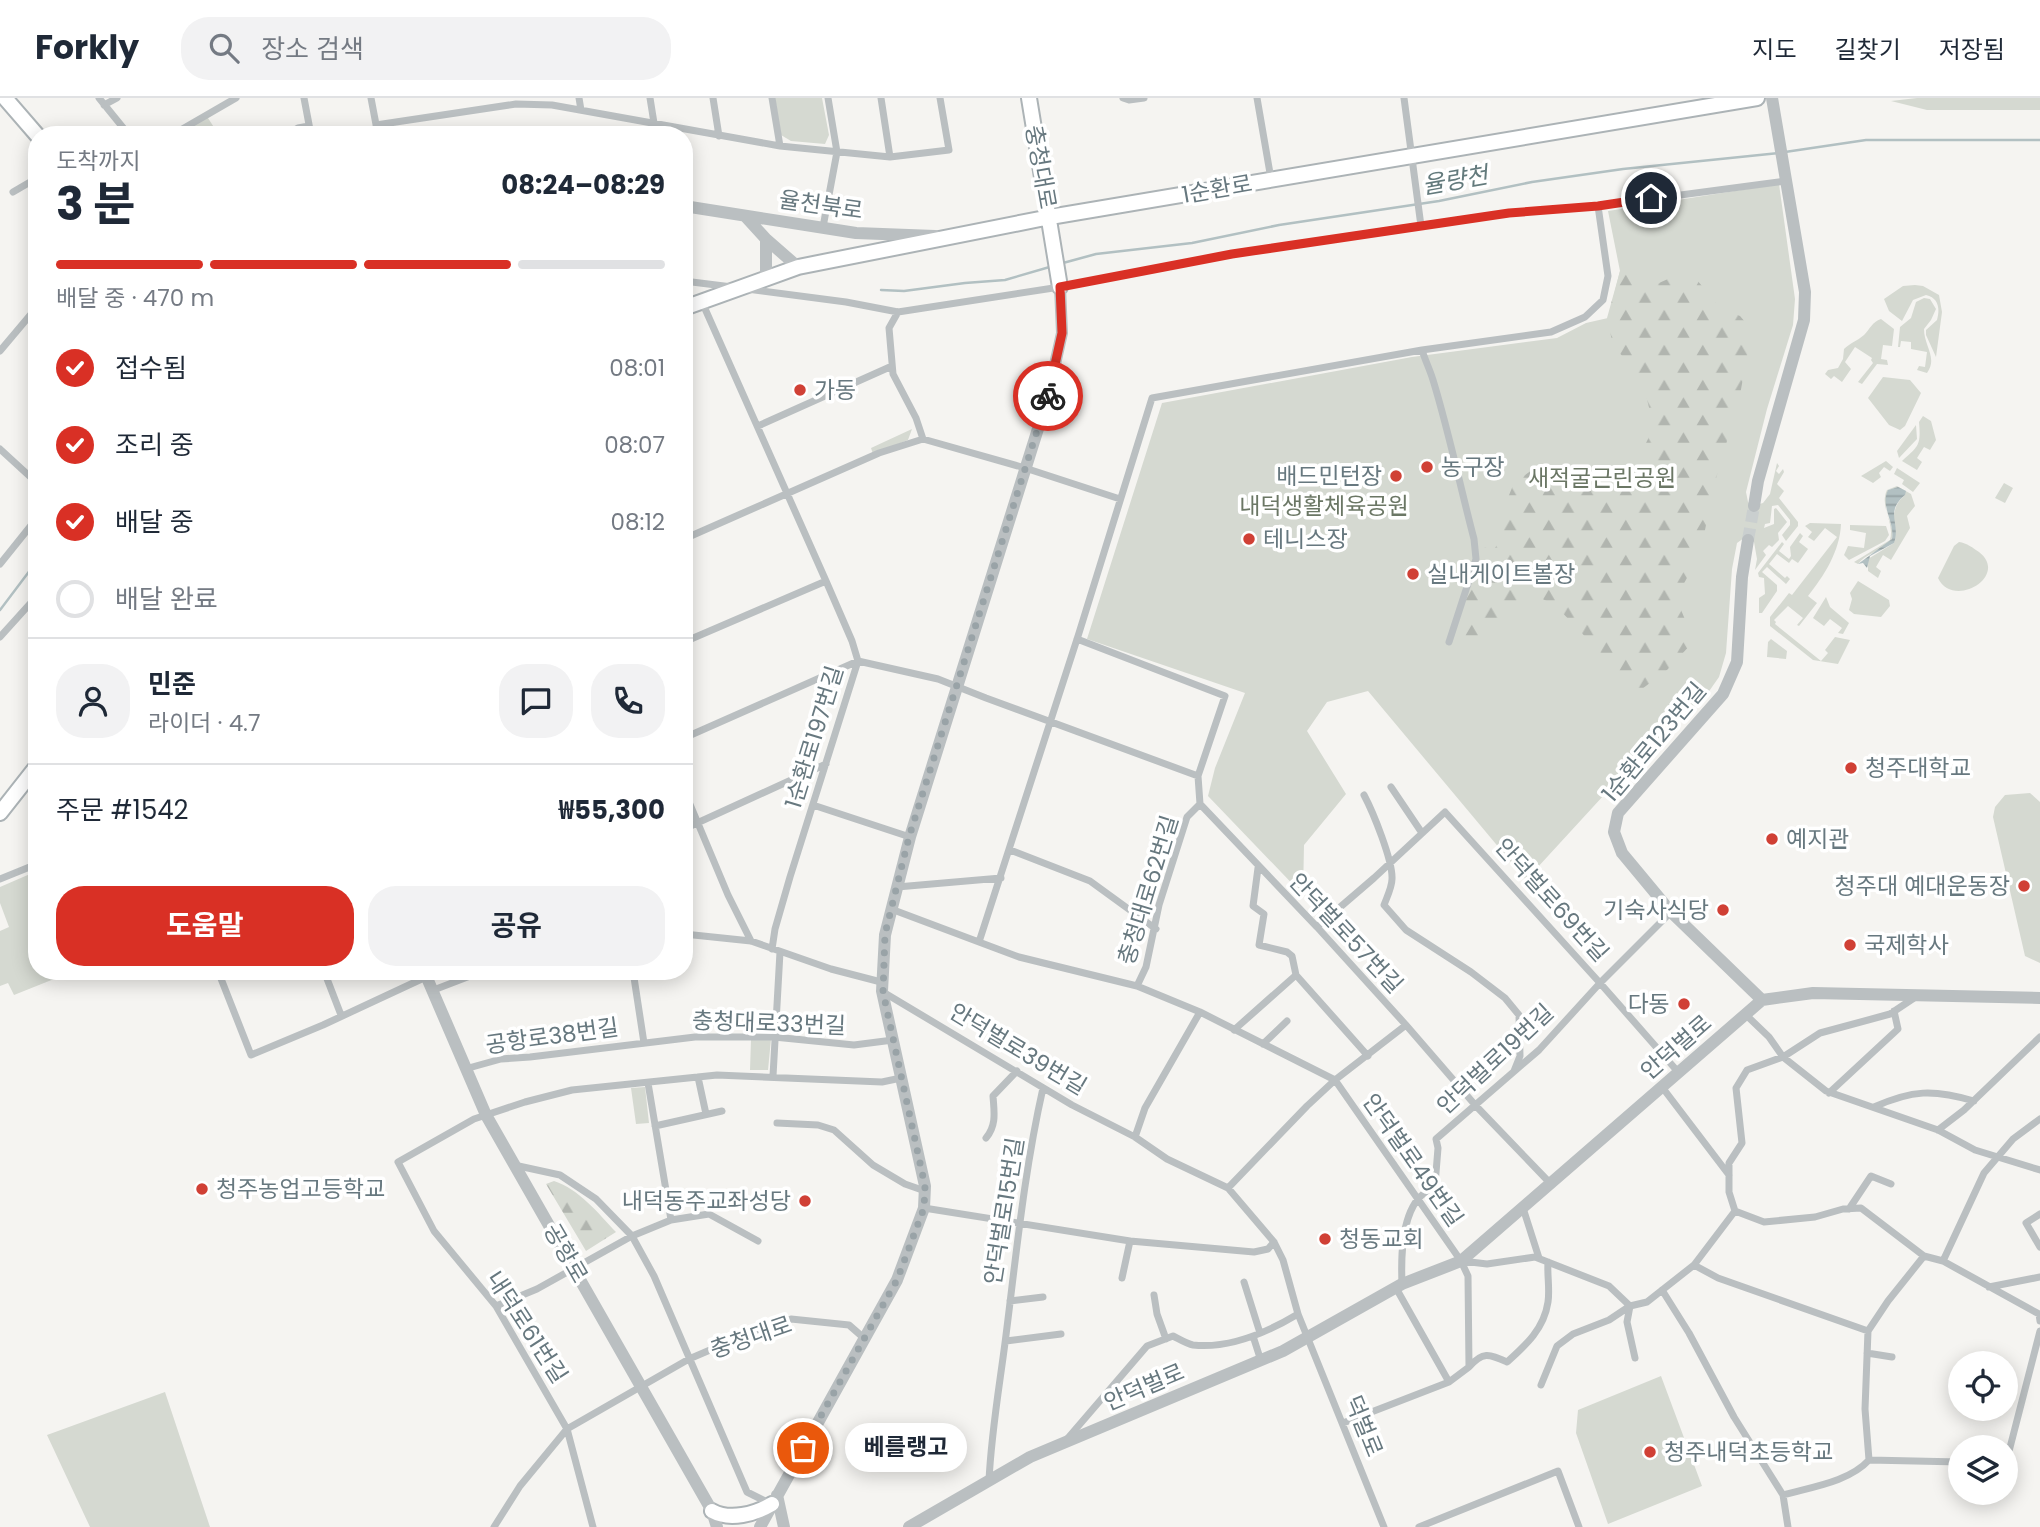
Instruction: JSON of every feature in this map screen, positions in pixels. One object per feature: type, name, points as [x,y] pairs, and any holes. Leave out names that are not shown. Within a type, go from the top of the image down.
[{"type":"main road","points":[[5,98],[29,126]]},
{"type":"main road","name":"충청대로","points":[[1030,98],[1059,282]]},
{"type":"main road","name":"1순환로","points":[[693,304],[797,267],[1050,216],[1757,98]]},
{"type":"main road","points":[[1,810],[28,777]]},
{"type":"main road","points":[[712,1511],[733,1516],[758,1510],[774,1499]]},
{"type":"main road","name":"공항로","points":[[712,1511],[719,1527]]},
{"type":"street","points":[[117,98],[102,101],[122,126]]},
{"type":"street","points":[[188,126],[236,98]]},
{"type":"street","points":[[304,98],[309,126]]},
{"type":"street","points":[[371,98],[376,125],[516,104],[552,105],[669,126]]},
{"type":"street","points":[[579,98],[582,110]]},
{"type":"street","points":[[650,98],[654,126]]},
{"type":"street","points":[[713,98],[719,136]]},
{"type":"street","points":[[772,98],[780,146]]},
{"type":"street","points":[[823,227],[837,152],[828,98]]},
{"type":"street","points":[[881,98],[890,157]]},
{"type":"street","points":[[693,131],[780,146],[890,157],[949,150],[940,98]]},
{"type":"street","points":[[1126,99],[1144,98]]},
{"type":"street","points":[[1258,98],[1271,180]]},
{"type":"street","points":[[1404,98],[1422,226]]},
{"type":"street","points":[[1754,506],[1758,481],[1804,320],[1805,292],[1772,98]]},
{"type":"street","points":[[693,282],[846,302],[898,312],[1059,282],[1509,213],[1598,206],[1786,181]]},
{"type":"street","points":[[13,192],[28,183]]},
{"type":"street","points":[[979,942],[1152,398],[1422,350],[1551,332],[1585,317],[1603,300],[1608,276],[1598,206]]},
{"type":"street","name":"율천북로","points":[[693,207],[856,233],[953,237]]},
{"type":"street","points":[[745,215],[766,239],[797,267]]},
{"type":"street","points":[[766,239],[766,278]]},
{"type":"street","points":[[761,1527],[774,1499],[897,1280],[924,1208],[925,1191],[920,1158],[882,987],[885,934],[909,837],[1047,400],[1062,333],[1059,282]]},
{"type":"street","name":"1순환로197번길","points":[[702,301],[827,581],[858,661],[775,929],[773,1076]]},
{"type":"street","points":[[898,312],[889,328],[893,374],[915,418],[922,439]]},
{"type":"street","points":[[0,351],[28,318]]},
{"type":"street","points":[[1422,350],[1443,418],[1474,539],[1476,559],[1449,642]]},
{"type":"street","points":[[758,426],[892,366]]},
{"type":"street","points":[[693,535],[879,453],[922,439],[1025,468],[1120,499]]},
{"type":"street","points":[[0,449],[28,475]]},
{"type":"street","points":[[0,564],[28,529]]},
{"type":"street","name":"1순환로123번길","points":[[1748,540],[1741,577],[1737,662],[1723,694],[1618,813],[1614,832],[1622,853],[1671,912],[1762,1000]]},
{"type":"street","points":[[693,638],[827,581]]},
{"type":"street","points":[[0,636],[28,606]]},
{"type":"street","name":"충청대로62번길","points":[[1077,639],[1225,696],[1198,776],[1199,804],[1187,817],[1159,905],[1146,967],[1137,986]]},
{"type":"street","points":[[693,733],[858,661],[957,685],[1050,723],[1198,776]]},
{"type":"street","points":[[693,826],[826,764]]},
{"type":"street","points":[[1391,787],[1422,833]]},
{"type":"street","points":[[1364,795],[1374,814],[1392,870],[1392,883],[1384,905],[1406,930],[1471,972],[1505,998],[1519,1015],[1520,1056],[1513,1074]]},
{"type":"street","name":"안덕벌로57번길","points":[[1199,804],[1317,927],[1476,1107],[1550,1183]]},
{"type":"street","points":[[813,805],[909,837]]},
{"type":"street","points":[[693,812],[751,941]]},
{"type":"street","name":"안덕벌로69번길","points":[[1317,927],[1445,812],[1679,1073]]},
{"type":"street","points":[[1010,850],[1090,881],[1156,929]]},
{"type":"street","points":[[0,879],[28,868]]},
{"type":"street","name":"안덕벌로57번길","points":[[1258,868],[1253,906],[1264,914],[1259,945],[1287,952],[1292,956],[1296,975]]},
{"type":"street","points":[[897,887],[1001,878]]},
{"type":"street","points":[[891,909],[1019,957],[1137,986],[1200,1012],[1335,1080]]},
{"type":"street","name":"안덕벌로19번길","points":[[1399,1286],[1409,1216],[1418,1199],[1435,1185],[1438,1148],[1436,1139],[1539,1050],[1600,982],[1671,912]]},
{"type":"street","name":"안덕벌로39번길","points":[[693,935],[751,941],[882,987],[1043,1088],[1135,1138],[1167,1159],[1228,1188],[1274,1242],[1283,1260],[1298,1314],[1309,1338]]},
{"type":"street","points":[[1234,1030],[1296,975],[1368,1056]]},
{"type":"street","points":[[222,980],[251,1055],[413,980]]},
{"type":"street","points":[[327,980],[341,1015]]},
{"type":"street","name":"공항로","points":[[427,980],[486,1115],[712,1511]]},
{"type":"street","points":[[431,991],[460,980]]},
{"type":"street","points":[[634,980],[644,1043]]},
{"type":"street","points":[[1762,1000],[1813,993],[2040,998]]},
{"type":"street","points":[[1735,1211],[1729,1192],[1729,1163],[1742,1143],[1736,1088],[1747,1070],[1783,1057],[1820,1033],[1895,1011],[1917,996]]},
{"type":"street","name":"안덕벌로","points":[[909,1527],[1030,1457],[1261,1361],[1309,1338],[1399,1286],[1461,1261],[1762,1000]]},
{"type":"street","points":[[1829,1093],[1898,1029],[1895,1011]]},
{"type":"street","points":[[1135,1138],[1145,1108],[1200,1012]]},
{"type":"street","points":[[1745,1014],[1769,1037],[1783,1057],[1829,1093],[1938,1130],[1975,1150],[2040,1170]]},
{"type":"street","points":[[1263,1044],[1287,1020]]},
{"type":"street","name":"안덕벌로57번길","points":[[1228,1188],[1335,1080],[1406,1025]]},
{"type":"street","name":"충청대로33번길","points":[[644,1043],[695,1037],[774,1037],[855,1045],[892,1040]]},
{"type":"street","points":[[1938,1130],[1974,1101],[2040,1037]]},
{"type":"street","name":"공항로38번길","points":[[465,1069],[501,1059],[644,1043]]},
{"type":"street","points":[[986,1138],[995,1119],[993,1096],[1017,1071]]},
{"type":"street","points":[[486,1115],[572,1090],[698,1077],[773,1076],[882,1082],[901,1078]]},
{"type":"street","points":[[698,1077],[706,1114]]},
{"type":"street","name":"안덕벌로49번길","points":[[1335,1080],[1461,1261]]},
{"type":"street","points":[[648,1083],[671,1220]]},
{"type":"street","points":[[1662,1087],[1729,1175]]},
{"type":"street","name":"안덕벌로15번길","points":[[989,1482],[990,1446],[1006,1341],[1018,1223],[1043,1088]]},
{"type":"street","points":[[1873,1108],[1896,1098],[1932,1091],[1974,1101]]},
{"type":"street","points":[[655,1126],[722,1111]]},
{"type":"street","name":"내덕로61번길","points":[[486,1115],[474,1119],[398,1162],[434,1231],[496,1306],[568,1429],[593,1527]]},
{"type":"street","points":[[1943,1261],[1984,1173],[2013,1139],[2040,1119]]},
{"type":"street","points":[[777,1123],[818,1125],[834,1130],[873,1165],[905,1184],[925,1191]]},
{"type":"street","points":[[514,1164],[559,1175],[596,1199],[632,1236],[654,1276],[747,1492],[774,1499]]},
{"type":"street","points":[[1849,1209],[1871,1175],[1891,1184]]},
{"type":"street","points":[[924,1208],[1130,1241],[1254,1252],[1268,1249],[1274,1242]]},
{"type":"street","points":[[1523,1208],[1538,1258]]},
{"type":"street","points":[[1735,1211],[1764,1222],[1861,1209],[1924,1255],[1943,1261],[2039,1314],[2040,1321]]},
{"type":"street","points":[[1541,1385],[1557,1346],[1573,1334],[1609,1320],[1630,1306],[1647,1301],[1662,1290],[1694,1265],[1735,1211]]},
{"type":"street","points":[[496,1306],[575,1268],[632,1236],[671,1220],[709,1214],[758,1241]]},
{"type":"street","points":[[2040,1214],[2026,1223],[2040,1247]]},
{"type":"street","points":[[1122,1278],[1130,1241]]},
{"type":"street","points":[[1870,1460],[1865,1409],[1868,1331],[1924,1255]]},
{"type":"street","points":[[1461,1261],[1487,1264],[1538,1258],[1609,1286],[1630,1306]]},
{"type":"street","points":[[1461,1261],[1468,1276],[1469,1367]]},
{"type":"street","points":[[1343,1423],[1449,1382],[1478,1358],[1490,1355],[1507,1362],[1528,1344],[1544,1317],[1548,1302],[1548,1262]]},
{"type":"street","points":[[1694,1265],[1718,1278],[1868,1331]]},
{"type":"street","points":[[1989,1287],[2040,1277]]},
{"type":"street","points":[[1244,1282],[1261,1361]]},
{"type":"street","points":[[1399,1286],[1449,1382]]},
{"type":"street","points":[[1662,1290],[1689,1333],[1734,1417],[1783,1495],[1788,1527]]},
{"type":"street","points":[[1154,1295],[1157,1314],[1166,1339]]},
{"type":"street","points":[[1010,1301],[1043,1297]]},
{"type":"street","points":[[1630,1306],[1628,1322],[1635,1358]]},
{"type":"street","points":[[1064,1443],[1147,1346],[1173,1336],[1191,1345],[1216,1344],[1256,1335],[1298,1314]]},
{"type":"street","name":"충청대로","points":[[568,1429],[689,1359],[791,1319],[849,1325],[865,1339]]},
{"type":"street","points":[[2013,1435],[2040,1331]]},
{"type":"street","points":[[1006,1341],[1061,1334]]},
{"type":"street","name":"덕벌로","points":[[1309,1338],[1384,1527]]},
{"type":"street","points":[[1867,1353],[1892,1357]]},
{"type":"street","points":[[494,1527],[520,1486],[568,1429]]},
{"type":"street","points":[[1783,1495],[1850,1474],[1870,1460],[1948,1462]]},
{"type":"street","points":[[1419,1527],[1558,1471],[1579,1527]]},
{"type":"street","points":[[774,1499],[784,1527]]},
{"type":"green space","points":[[775,98],[822,98],[829,135],[825,144],[791,141],[781,135]]},
{"type":"green space","points":[[1917,98],[2040,98],[2040,110],[1927,110],[1891,101]]},
{"type":"green space","points":[[206,115],[213,126],[189,126]]},
{"type":"green space","name":"새적굴근린공원","points":[[1779,184],[1795,299],[1793,325],[1767,409],[1746,492],[1748,502],[1752,506],[1763,503],[1770,494],[1777,463],[1779,466],[1776,471],[1779,474],[1783,469],[1784,472],[1777,484],[1784,491],[1779,498],[1798,522],[1798,526],[1786,541],[1782,535],[1790,525],[1790,520],[1778,505],[1772,506],[1770,523],[1765,524],[1764,528],[1774,524],[1776,508],[1787,522],[1778,533],[1779,540],[1763,551],[1766,555],[1755,570],[1757,559],[1754,542],[1744,538],[1737,543],[1732,569],[1726,653],[1719,677],[1705,697],[1604,795],[1526,880],[1368,691],[1327,702],[1307,731],[1346,794],[1304,845],[1303,895],[1208,796],[1215,768],[1245,693],[1087,639],[1162,403],[1412,357],[1557,338],[1586,323],[1608,318],[1620,271],[1608,211]]},
{"type":"green space","points":[[1628,264],[1643,277],[1659,283],[1679,274],[1697,280],[1720,308],[1740,316],[1752,330],[1739,400],[1715,482],[1700,554],[1676,598],[1694,641],[1667,670],[1638,692],[1555,605],[1530,593],[1509,605],[1493,630],[1478,643],[1462,638],[1454,621],[1479,546],[1494,550],[1503,534],[1507,500],[1514,483],[1532,470],[1550,472],[1571,483],[1590,485],[1614,475],[1640,455],[1654,427],[1642,380],[1613,345],[1607,318],[1620,271]]},
{"type":"green space","points":[[1903,286],[1923,286],[1939,295],[1942,312],[1936,357],[1926,335],[1926,330],[1938,316],[1938,304],[1934,299],[1926,295],[1913,300],[1902,321],[1889,311],[1884,299]]},
{"type":"green space","points":[[1924,298],[1930,299],[1936,309],[1924,329],[1931,357],[1927,373],[1917,370],[1919,366],[1925,367],[1927,352],[1911,349],[1911,342],[1901,341],[1898,347],[1900,327],[1911,318],[1916,302]]},
{"type":"green space","points":[[1881,319],[1894,329],[1892,346],[1883,345],[1881,359],[1887,360],[1888,365],[1877,364],[1862,384],[1858,382],[1873,363],[1872,358],[1855,347],[1845,362],[1851,369],[1842,382],[1825,374],[1828,370],[1838,368],[1844,349]]},
{"type":"green space","points":[[1883,377],[1910,380],[1921,393],[1905,426],[1900,430],[1889,425],[1868,398]]},
{"type":"green space","points":[[1923,416],[1931,421],[1936,440],[1930,450],[1924,447],[1917,458],[1922,462],[1917,470],[1902,461],[1918,444],[1919,422]]},
{"type":"green space","points":[[1916,425],[1917,439],[1899,458],[1897,451]]},
{"type":"green space","points":[[912,429],[908,440],[873,454],[871,448]]},
{"type":"green space","points":[[1886,461],[1893,467],[1890,471],[1884,467],[1879,473],[1881,477],[1873,483],[1861,476]]},
{"type":"green space","points":[[1897,468],[1920,483],[1913,492],[1902,484],[1904,480],[1894,474]]},
{"type":"green space","points":[[2004,483],[2013,488],[2005,503],[1995,498]]},
{"type":"green space","points":[[1897,486],[1911,494],[1915,506],[1907,516],[1910,528],[1891,560],[1883,555],[1876,567],[1881,571],[1878,578],[1868,571],[1868,559],[1894,543],[1896,506],[1905,495],[1898,487],[1888,490],[1886,508],[1893,532],[1891,541],[1858,564],[1854,562],[1890,540],[1891,527],[1886,509],[1885,496],[1887,490]]},
{"type":"green space","points":[[1810,523],[1841,524],[1838,544],[1830,563],[1808,596],[1817,603],[1799,626],[1797,625],[1803,618],[1788,606],[1774,620],[1775,624],[1821,661],[1835,637],[1850,640],[1838,664],[1813,660],[1770,626],[1770,617],[1789,593],[1792,595],[1837,537],[1825,528],[1814,541],[1808,537],[1812,532],[1805,526]]},
{"type":"green space","points":[[1850,525],[1886,526],[1889,535],[1885,541],[1849,560],[1844,555],[1848,546],[1864,548],[1866,533],[1850,530]]},
{"type":"green space","points":[[1800,533],[1803,536],[1799,542],[1808,549],[1798,563],[1792,559],[1789,563],[1777,554],[1769,564],[1790,579],[1786,584],[1767,567],[1762,572],[1777,585],[1777,591],[1762,613],[1759,613],[1759,598],[1765,594],[1764,578],[1759,577],[1758,573],[1782,542],[1784,544],[1779,551],[1789,559],[1790,547]]},
{"type":"green space","points":[[1959,542],[1979,552],[1987,561],[1988,571],[1976,586],[1955,591],[1945,587],[1938,578],[1954,546]]},
{"type":"green space","points":[[1858,581],[1889,600],[1890,606],[1881,617],[1854,614],[1849,610],[1852,599],[1850,593]]},
{"type":"green space","points":[[1826,597],[1830,607],[1849,623],[1843,634],[1838,633],[1842,628],[1830,619],[1824,626],[1813,618]]},
{"type":"green space","points":[[1771,639],[1787,651],[1786,659],[1767,657],[1768,642]]},
{"type":"green space","name":"청주대 예대운동장","points":[[2030,793],[2040,802],[2040,963],[2025,956],[1993,817],[1995,807],[2005,795]]},
{"type":"green space","points":[[28,875],[28,980],[52,980],[14,995],[8,983],[0,986],[0,931],[9,927],[0,903],[0,887]]},
{"type":"green space","points":[[771,1039],[768,1070],[750,1070],[751,1040]]},
{"type":"green space","points":[[645,1087],[649,1123],[636,1124],[631,1088]]},
{"type":"green space","points":[[554,1181],[580,1196],[616,1232],[586,1251],[546,1184]]},
{"type":"green space","points":[[1661,1376],[1702,1486],[1608,1524],[1576,1433],[1578,1410]]},
{"type":"green space","points":[[165,1392],[210,1527],[90,1527],[47,1435]]},
{"type":"shaded area","points":[[1898,487],[1906,491],[1895,507],[1894,543],[1870,556],[1867,568],[1863,563],[1858,564],[1892,539],[1886,496],[1888,490]]},
{"type":"waterway","name":"율량천","points":[[1785,152],[1866,140],[2040,140]]},
{"type":"waterway","name":"율량천","points":[[1063,263],[1096,254],[1192,243],[1279,225],[1439,201],[1532,182],[1623,169],[1779,153]]},
{"type":"waterway","name":"율량천","points":[[881,290],[904,291],[1005,280],[1053,266]]},
{"type":"waterway","name":"율량천","points":[[0,610],[28,573]]},
{"type":"tunnel","points":[[1748,540],[1754,506]]},
{"type":"way so far","points":[[803,1448],[897,1280],[924,1208],[925,1186],[920,1158],[881,982],[885,934],[909,837],[1048,396]]},
{"type":"place","name":"가동","points":[[800,390]]},
{"type":"place","name":"농구장","points":[[1427,467]]},
{"type":"place","name":"배드민턴장","points":[[1396,476]]},
{"type":"place","name":"테니스장","points":[[1249,539]]},
{"type":"place","name":"실내게이트볼장","points":[[1413,574]]},
{"type":"place","name":"청주대학교","points":[[1851,768]]},
{"type":"place","name":"예지관","points":[[1772,839]]},
{"type":"place","name":"청주대 예대운동장","points":[[2024,886]]},
{"type":"place","name":"기숙사식당","points":[[1723,910]]},
{"type":"place","name":"국제학사","points":[[1850,945]]},
{"type":"place","name":"다동","points":[[1684,1004]]},
{"type":"place","name":"청주농업고등학교","points":[[202,1189]]},
{"type":"place","name":"내덕동주교좌성당","points":[[805,1201]]},
{"type":"place","name":"청동교회","points":[[1325,1239]]},
{"type":"place","name":"베를랭고","points":[[803,1448]]},
{"type":"place","name":"청주내덕초등학교","points":[[1650,1452]]},
{"type":"route","points":[[1048,396],[1062,333],[1060,287],[1232,254],[1398,229],[1509,213],[1598,206],[1651,198]]},
{"type":"park label","name":"내덕생활체육공원","points":[[1324,506]]}]
